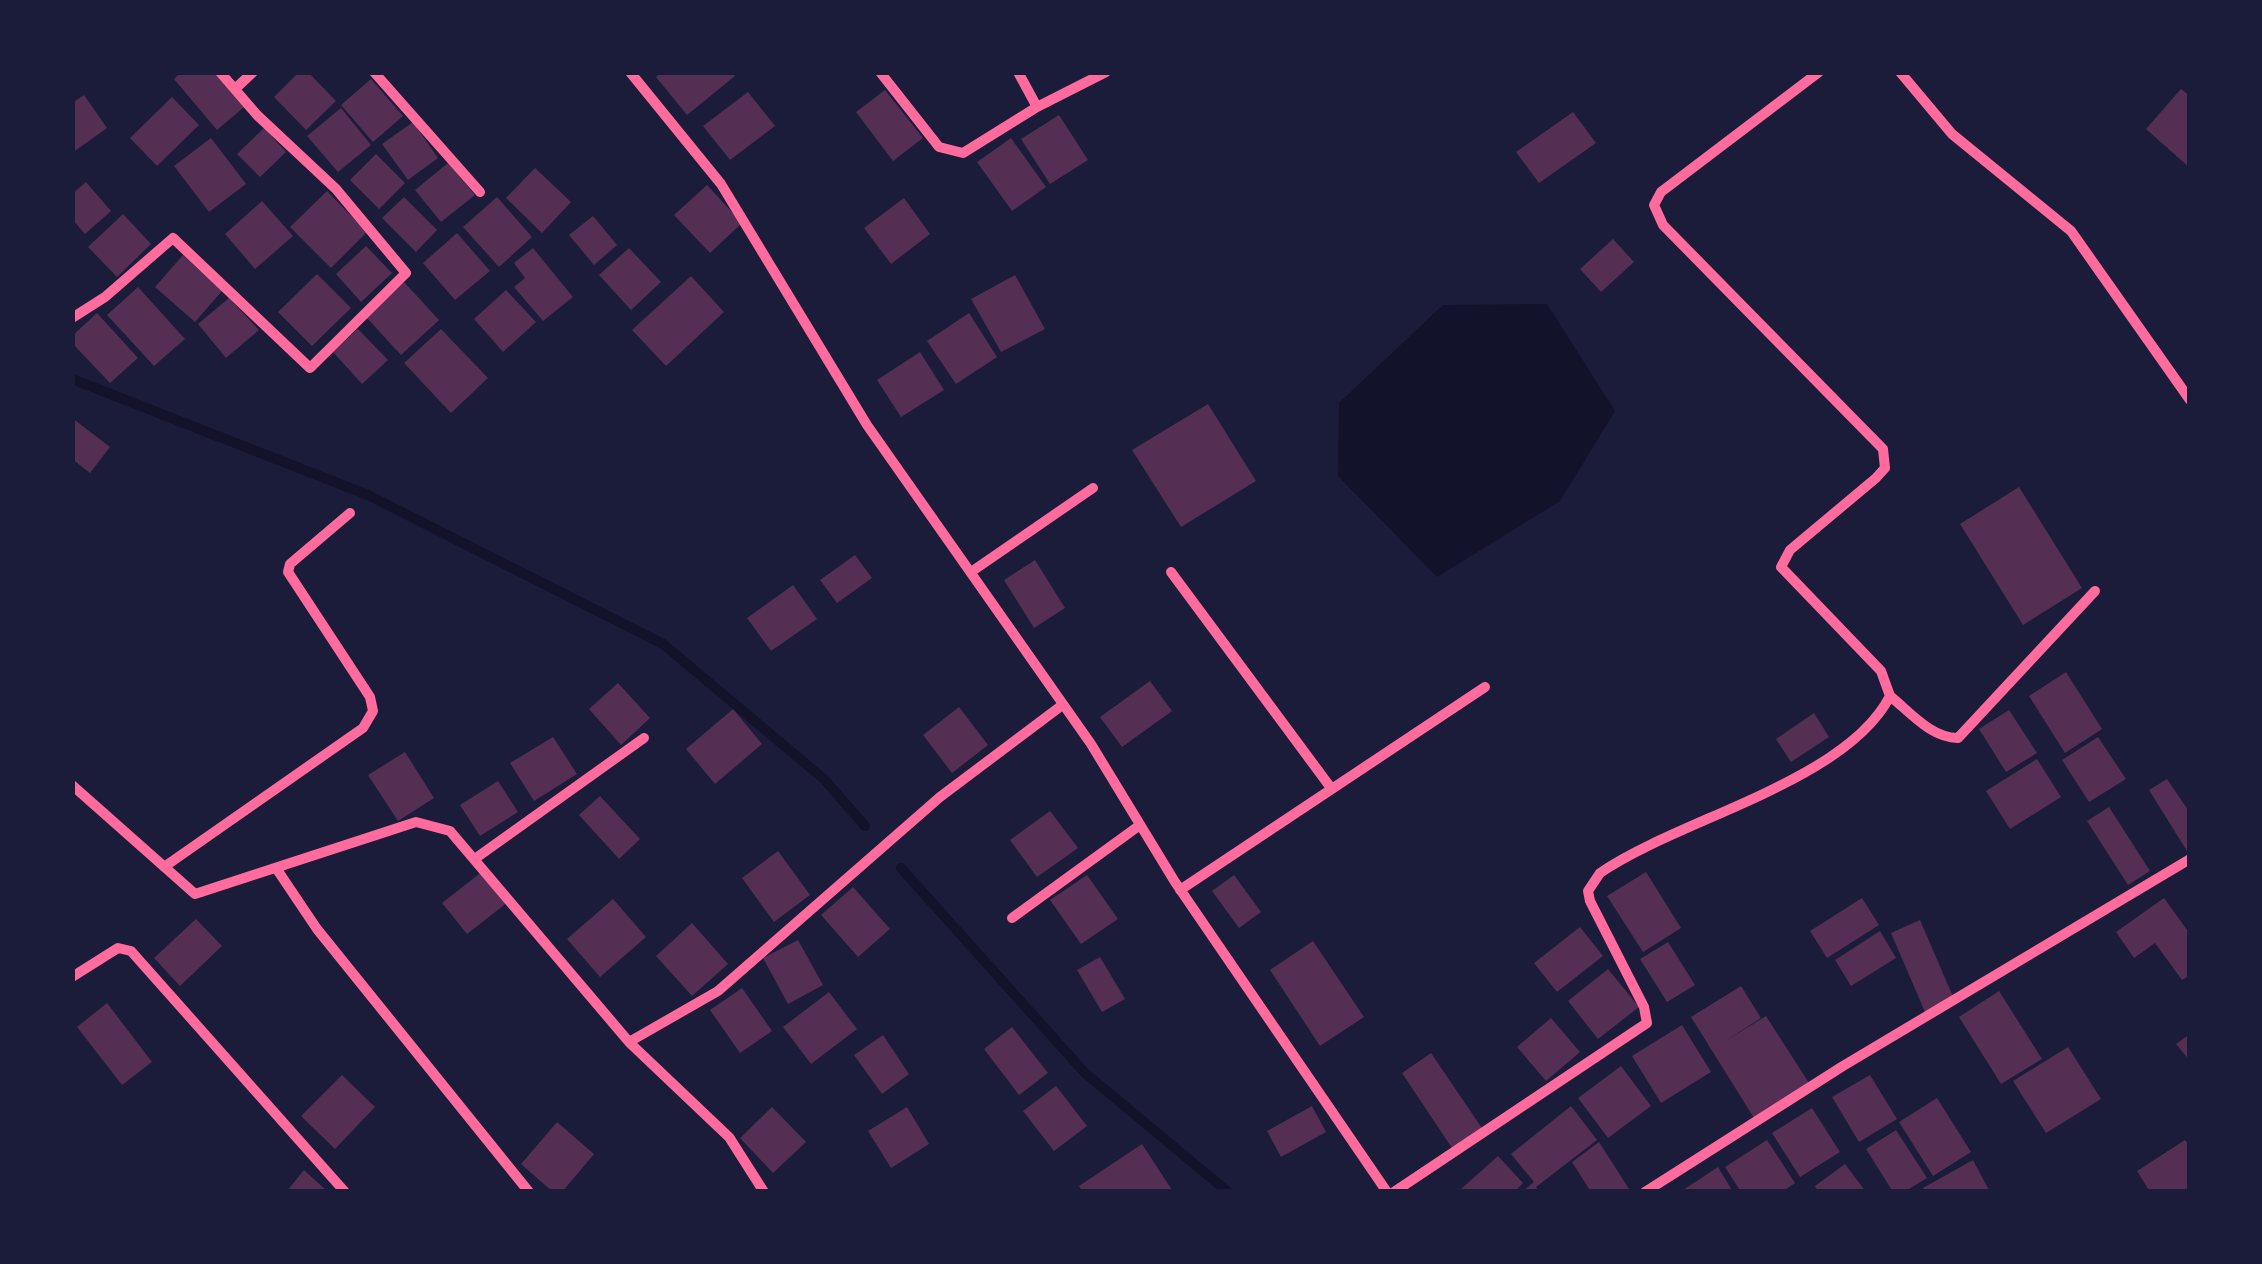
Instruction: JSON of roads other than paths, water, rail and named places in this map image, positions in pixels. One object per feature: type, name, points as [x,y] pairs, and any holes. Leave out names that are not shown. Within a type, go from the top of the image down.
[{"type":"street","points":[[72,318],[104,297],[173,238],[310,368],[406,274],[336,189],[220,72]]},
{"type":"street","points":[[234,89],[253,72]]},
{"type":"street","points":[[374,72],[480,192]]},
{"type":"street","points":[[630,72],[721,184],[866,425],[971,572],[1180,890],[1391,1192],[1647,1023],[1644,1007],[1590,901],[1588,891],[1600,873],[1825,760],[1873,725],[1890,696]]},
{"type":"street","points":[[880,72],[938,147],[951,154],[963,153],[1037,107],[1106,72]]},
{"type":"street","points":[[1018,72],[1037,107]]},
{"type":"street","points":[[1820,72],[1661,192],[1654,205],[1664,225],[1884,449],[1885,468],[1790,550],[1781,567],[1880,671],[1890,696],[1945,738],[1958,738],[2095,590]]},
{"type":"street","points":[[1900,72],[1952,134],[2071,231],[2190,400]]},
{"type":"street","points":[[971,572],[1093,488]]},
{"type":"street","points":[[164,866],[363,728],[371,717],[370,697],[288,572],[290,564],[350,514]]},
{"type":"street","points":[[1171,572],[1331,788]]},
{"type":"street","points":[[1180,890],[1485,687]]},
{"type":"street","points":[[629,1042],[718,991],[940,797],[1062,706]]},
{"type":"street","points":[[476,858],[644,738]]},
{"type":"street","points":[[72,785],[195,894],[416,822],[433,823],[450,831],[629,1042],[729,1138],[764,1192]]},
{"type":"street","points":[[1012,918],[1140,826]]},
{"type":"street","points":[[1645,1192],[1843,1066],[2190,859]]},
{"type":"street","points":[[276,868],[316,929],[529,1192]]},
{"type":"street","points":[[72,977],[118,948],[131,951],[345,1192]]},
{"type":"waterway","points":[[72,379],[368,495],[663,644],[824,779],[865,826]]},
{"type":"waterway","points":[[901,868],[1085,1073],[1228,1192]]}]
